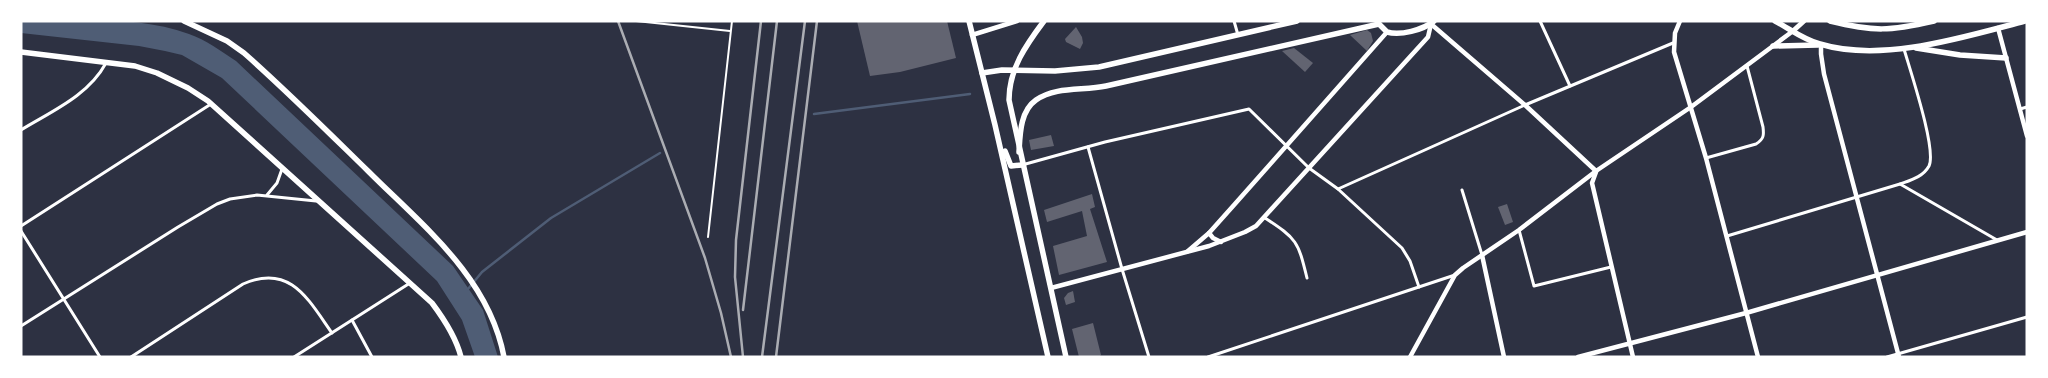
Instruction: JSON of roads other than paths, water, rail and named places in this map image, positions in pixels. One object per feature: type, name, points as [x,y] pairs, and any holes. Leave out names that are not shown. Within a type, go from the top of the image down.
[{"type":"main road","points":[[184,21],[227,41],[244,53],[448,250],[479,292],[494,324],[504,357]]},
{"type":"main road","points":[[969,21],[995,125],[1048,357]]},
{"type":"main road","points":[[1044,21],[1014,69],[1009,88],[1009,100],[1066,357]]},
{"type":"main road","points":[[982,73],[1014,69],[1047,71],[1099,67],[1297,21]]},
{"type":"main road","points":[[1776,21],[1822,45]]},
{"type":"main road","points":[[1793,31],[1804,21]]},
{"type":"main road","points":[[1830,21],[1858,28],[1890,30],[1934,21]]},
{"type":"main road","points":[[1773,46],[1822,45],[1869,51],[1904,49],[2025,21]]},
{"type":"main road","points":[[1019,152],[1020,132],[1027,110],[1034,101],[1046,94],[1103,87],[1379,23],[1387,32],[1398,33],[1417,29],[1432,22]]},
{"type":"main road","points":[[1914,47],[1960,55],[2006,58]]},
{"type":"main road","points":[[21,52],[136,66],[157,73],[188,88],[211,104],[432,303],[454,336],[461,357]]},
{"type":"main road","points":[[995,125],[1009,164],[1014,167],[1022,165]]},
{"type":"street","points":[[972,35],[1017,21]]},
{"type":"street","points":[[1234,21],[1238,35]]},
{"type":"street","points":[[1540,21],[1570,86]]},
{"type":"street","points":[[1680,21],[1673,43],[1676,60],[1706,158],[1758,357]]},
{"type":"street","points":[[1051,288],[1221,242],[1251,229],[1264,218],[1428,37],[1432,22],[1596,171]]},
{"type":"street","points":[[1998,28],[2027,136]]},
{"type":"street","points":[[1208,357],[1455,275],[1519,230],[1596,171],[1691,107],[1793,31]]},
{"type":"street","points":[[1185,252],[1209,233],[1387,32]]},
{"type":"street","points":[[1338,189],[1525,105],[1673,43]]},
{"type":"street","points":[[1822,45],[1821,54],[1824,74],[1898,355]]},
{"type":"street","points":[[1727,236],[1913,180],[1926,170],[1930,164],[1931,155],[1904,49]]},
{"type":"street","points":[[21,130],[82,92],[92,83],[106,62]]},
{"type":"street","points":[[1706,158],[1756,144],[1764,136],[1764,127],[1747,66]]},
{"type":"street","points":[[21,226],[211,104]]},
{"type":"street","points":[[2020,109],[2027,106]]},
{"type":"street","points":[[1022,165],[1088,147],[1249,109],[1309,168],[1338,189],[1402,248],[1410,262],[1419,288]]},
{"type":"street","points":[[1088,147],[1149,357]]},
{"type":"street","points":[[266,195],[277,183],[282,169]]},
{"type":"street","points":[[1596,171],[1592,183],[1633,357]]},
{"type":"street","points":[[1900,184],[1997,240]]},
{"type":"street","points":[[1462,190],[1482,256],[1504,357]]},
{"type":"street","points":[[21,326],[217,204],[243,196],[266,195],[317,201]]},
{"type":"street","points":[[1264,218],[1296,242],[1301,253],[1307,278]]},
{"type":"street","points":[[1519,230],[1534,286],[1611,267]]},
{"type":"street","points":[[21,231],[100,357]]},
{"type":"street","points":[[1578,357],[1746,313],[2027,232]]},
{"type":"street","points":[[1209,233],[1213,238],[1221,242]]},
{"type":"street","points":[[1410,357],[1455,275]]},
{"type":"street","points":[[131,357],[243,284],[256,279],[272,277],[290,282],[300,290],[332,333]]},
{"type":"street","points":[[294,357],[411,283]]},
{"type":"street","points":[[1887,357],[2027,317]]},
{"type":"street","points":[[352,320],[372,357]]},
{"type":"lane","points":[[636,21],[730,31]]},
{"type":"lane","points":[[708,237],[732,21]]},
{"type":"water","points":[[106,20],[148,24],[195,36],[236,61],[453,266],[483,310],[498,357],[475,357],[462,320],[437,281],[222,78],[182,55],[165,51],[139,46],[21,33],[21,21]]},
{"type":"waterway","points":[[814,114],[970,94]]},
{"type":"waterway","points":[[468,289],[482,272],[551,218],[660,153]]},
{"type":"railway","points":[[618,21],[705,258],[721,313],[731,357]]},
{"type":"railway","points":[[743,357],[735,277],[736,240],[761,21]]},
{"type":"railway","points":[[743,310],[777,21]]},
{"type":"railway","points":[[762,357],[805,21]]},
{"type":"railway","points":[[776,357],[817,21]]}]
